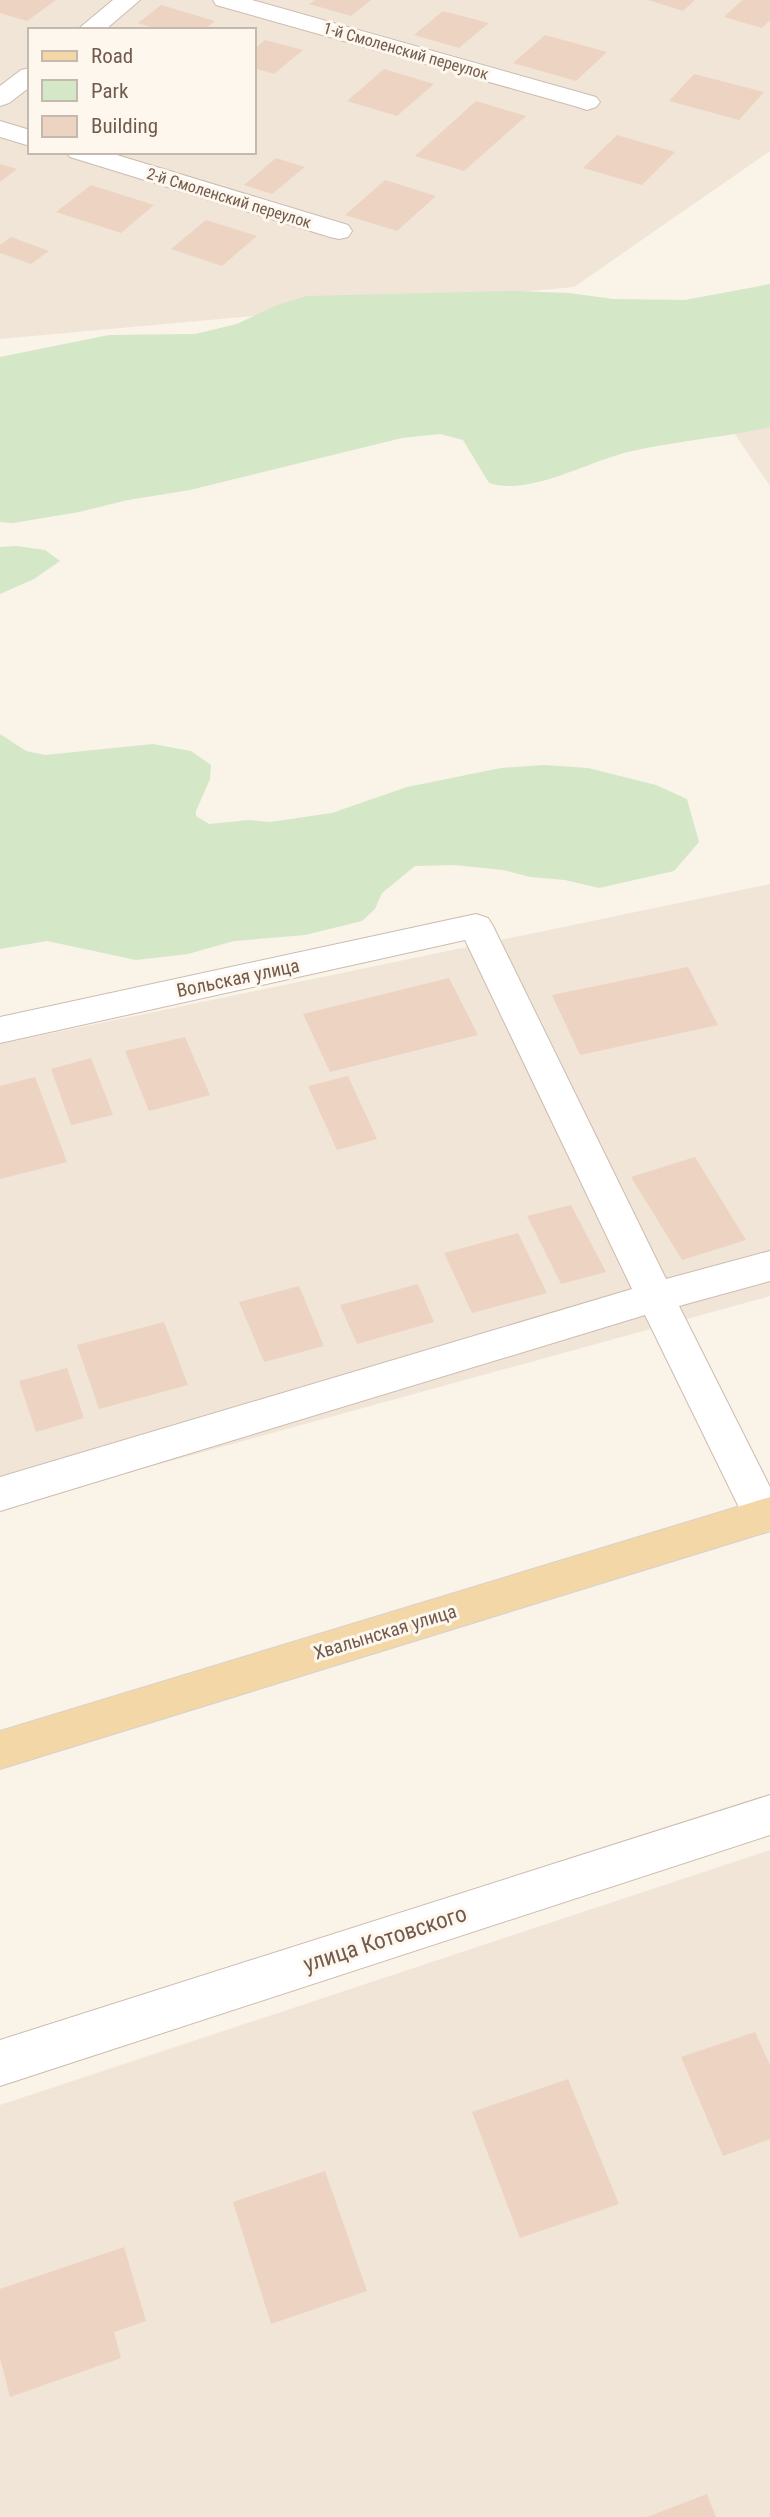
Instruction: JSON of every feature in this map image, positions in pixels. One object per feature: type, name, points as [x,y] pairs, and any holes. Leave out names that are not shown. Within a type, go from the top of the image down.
[{"type":"main road","name":"Хвалынская улица","points":[[0,1750],[767,1515]]},
{"type":"street","points":[[92,28],[128,0]]},
{"type":"street","name":"1-й Смоленский переулок","points":[[225,0],[587,102]]},
{"type":"street","points":[[0,98],[28,77]]},
{"type":"street","points":[[0,128],[28,137]]},
{"type":"street","name":"2-й Смоленский переулок","points":[[86,154],[339,231]]},
{"type":"street","name":"Вольская улица","points":[[0,1030],[476,926],[655,1297]]},
{"type":"street","points":[[0,1494],[655,1297],[770,1266]]},
{"type":"street","points":[[655,1297],[767,1515]]},
{"type":"street","name":"улица Котовского","points":[[0,2063],[770,1815]]},
{"type":"shaded area","points":[[0,0],[770,0],[770,151],[574,287],[0,339]]},
{"type":"shaded area","points":[[770,413],[770,486],[726,421]]},
{"type":"shaded area","points":[[770,884],[770,1296],[0,1508],[0,1044]]},
{"type":"shaded area","points":[[770,1850],[770,2517],[0,2517],[0,2105]]},
{"type":"green space","points":[[770,284],[770,427],[628,452],[540,482],[505,486],[489,483],[463,440],[440,434],[402,438],[190,490],[128,500],[79,512],[13,523],[0,522],[0,357],[109,335],[195,334],[237,324],[277,305],[307,296],[515,291],[569,293],[613,299],[685,300]]},
{"type":"green space","points":[[17,546],[45,550],[60,561],[34,579],[0,594],[0,547]]},
{"type":"green space","points":[[0,734],[26,751],[45,755],[153,744],[191,751],[211,765],[210,779],[196,811],[196,816],[209,824],[249,820],[270,822],[332,813],[407,787],[501,768],[544,765],[588,768],[656,785],[687,799],[699,842],[674,871],[599,888],[503,870],[454,865],[415,866],[382,893],[375,909],[362,921],[305,935],[234,941],[188,954],[136,960],[47,941],[0,949]]},
{"type":"building","points":[[0,0],[56,0],[27,21],[0,13]]},
{"type":"building","points":[[315,0],[371,0],[351,16],[309,4]]},
{"type":"building","points":[[648,0],[695,0],[683,11]]},
{"type":"building","points":[[742,0],[770,0],[770,20],[762,28],[724,17]]},
{"type":"building","points":[[161,5],[215,21],[206,28],[154,28],[138,23]]},
{"type":"building","points":[[443,11],[489,23],[459,48],[414,35]]},
{"type":"building","points":[[545,35],[607,52],[576,81],[513,63]]},
{"type":"building","points":[[265,40],[303,50],[274,74],[256,69],[256,47]]},
{"type":"building","points":[[384,69],[434,84],[397,116],[347,101]]},
{"type":"building","points":[[694,74],[764,92],[739,120],[669,101]]},
{"type":"building","points":[[476,101],[526,116],[464,171],[415,156]]},
{"type":"building","points":[[617,135],[675,152],[642,185],[583,168]]},
{"type":"building","points":[[276,158],[305,167],[272,194],[244,185]]},
{"type":"building","points":[[0,164],[17,169],[0,182]]},
{"type":"building","points":[[385,180],[436,196],[397,231],[345,215]]},
{"type":"building","points":[[91,185],[154,205],[121,233],[56,212]]},
{"type":"building","points":[[206,220],[257,236],[222,266],[171,249]]},
{"type":"building","points":[[11,237],[49,251],[31,264],[0,253],[0,245]]},
{"type":"building","points":[[688,967],[718,1025],[580,1055],[552,995]]},
{"type":"building","points":[[449,978],[478,1035],[330,1072],[303,1014]]},
{"type":"building","points":[[185,1037],[210,1095],[149,1111],[125,1051]]},
{"type":"building","points":[[91,1058],[113,1115],[71,1125],[51,1069]]},
{"type":"building","points":[[348,1076],[377,1139],[337,1150],[308,1086]]},
{"type":"building","points":[[35,1077],[67,1162],[0,1179],[0,1086]]},
{"type":"building","points":[[695,1157],[746,1240],[682,1260],[631,1177]]},
{"type":"building","points":[[571,1205],[606,1272],[561,1284],[527,1216]]},
{"type":"building","points":[[518,1233],[547,1293],[472,1313],[444,1253]]},
{"type":"building","points":[[418,1284],[434,1322],[357,1344],[340,1305]]},
{"type":"building","points":[[299,1286],[324,1346],[264,1362],[239,1302]]},
{"type":"building","points":[[164,1322],[188,1385],[99,1409],[77,1345]]},
{"type":"building","points":[[67,1368],[84,1418],[36,1432],[19,1381]]},
{"type":"building","points":[[755,2032],[770,2065],[770,2139],[723,2156],[681,2057]]},
{"type":"building","points":[[568,2079],[619,2204],[520,2238],[472,2112]]},
{"type":"building","points":[[325,2171],[367,2291],[271,2324],[233,2202]]},
{"type":"building","points":[[124,2247],[146,2321],[114,2332],[121,2358],[10,2397],[0,2358],[0,2289]]},
{"type":"building","points":[[707,2494],[716,2517],[647,2517]]}]
